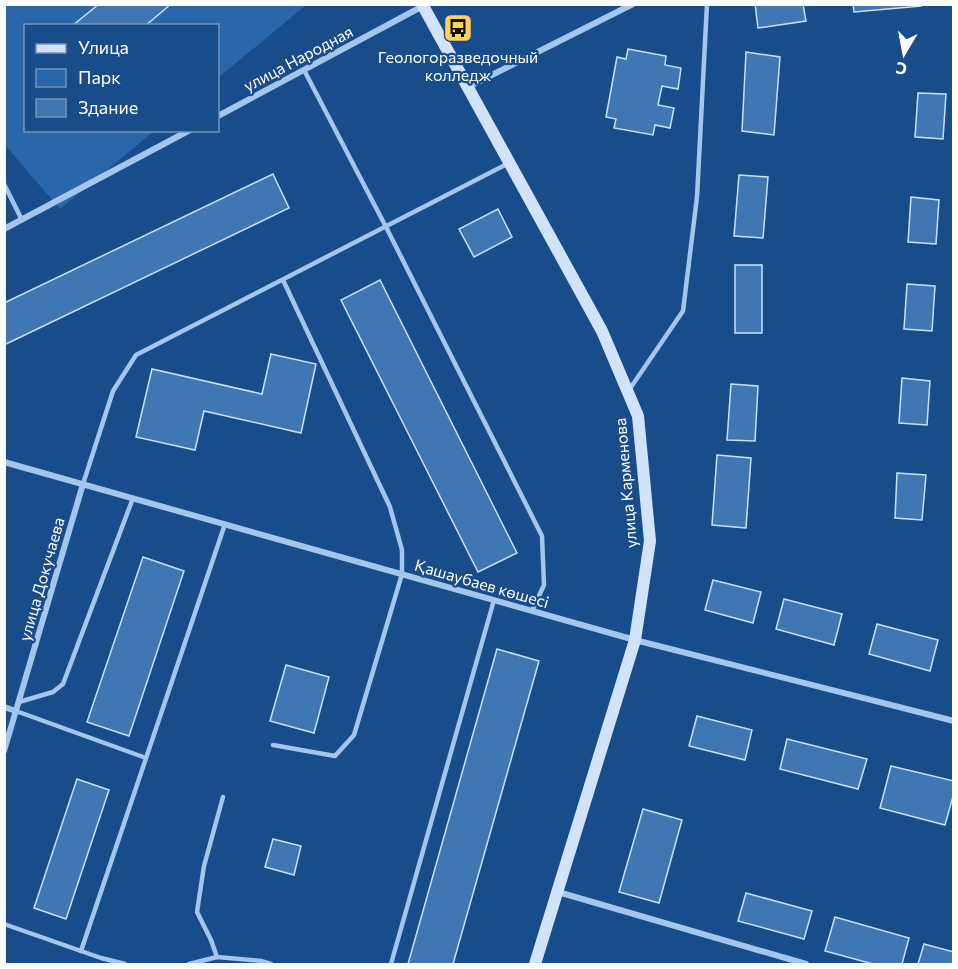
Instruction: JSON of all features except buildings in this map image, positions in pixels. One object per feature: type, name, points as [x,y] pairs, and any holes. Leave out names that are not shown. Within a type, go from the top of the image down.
[{"type":"street","points":[[468,87],[633,4]]},
{"type":"street","name":"улица Карменова","points":[[423,5],[603,331],[638,416],[650,541],[635,640],[535,964]]},
{"type":"street","name":"улица Народная","points":[[219,113],[423,5]]},
{"type":"street","points":[[4,230],[186,132]]},
{"type":"street","name":"Қашаубаев көшесі","points":[[4,462],[635,640],[954,721]]},
{"type":"street","name":"улица Докучаева","points":[[4,751],[83,484]]},
{"type":"street","points":[[4,707],[16,711]]},
{"type":"street","points":[[557,892],[806,964]]},
{"type":"lane","points":[[628,392],[683,311],[697,197],[707,4]]},
{"type":"lane","points":[[304,70],[542,536],[544,585],[532,611]]},
{"type":"lane","points":[[83,484],[113,391],[136,355],[510,163]]},
{"type":"lane","points":[[4,184],[22,220]]},
{"type":"lane","points":[[273,745],[335,756],[354,735],[402,574],[402,550],[390,507],[283,280]]},
{"type":"lane","points":[[19,702],[53,692],[63,684],[133,498]]},
{"type":"lane","points":[[81,951],[225,524]]},
{"type":"lane","points":[[391,964],[494,600]]},
{"type":"lane","points":[[16,711],[146,758]]},
{"type":"lane","points":[[216,957],[211,940],[197,912],[204,866],[223,797]]},
{"type":"lane","points":[[4,924],[125,964]]},
{"type":"lane","points":[[189,964],[216,957],[271,964]]},
{"type":"green space","points":[[4,5],[306,5],[219,77],[219,24],[24,24],[24,132],[153,132],[60,209],[5,145]]},
{"type":"place","name":"Геологоразведочный колледж","points":[[458,28]]}]
